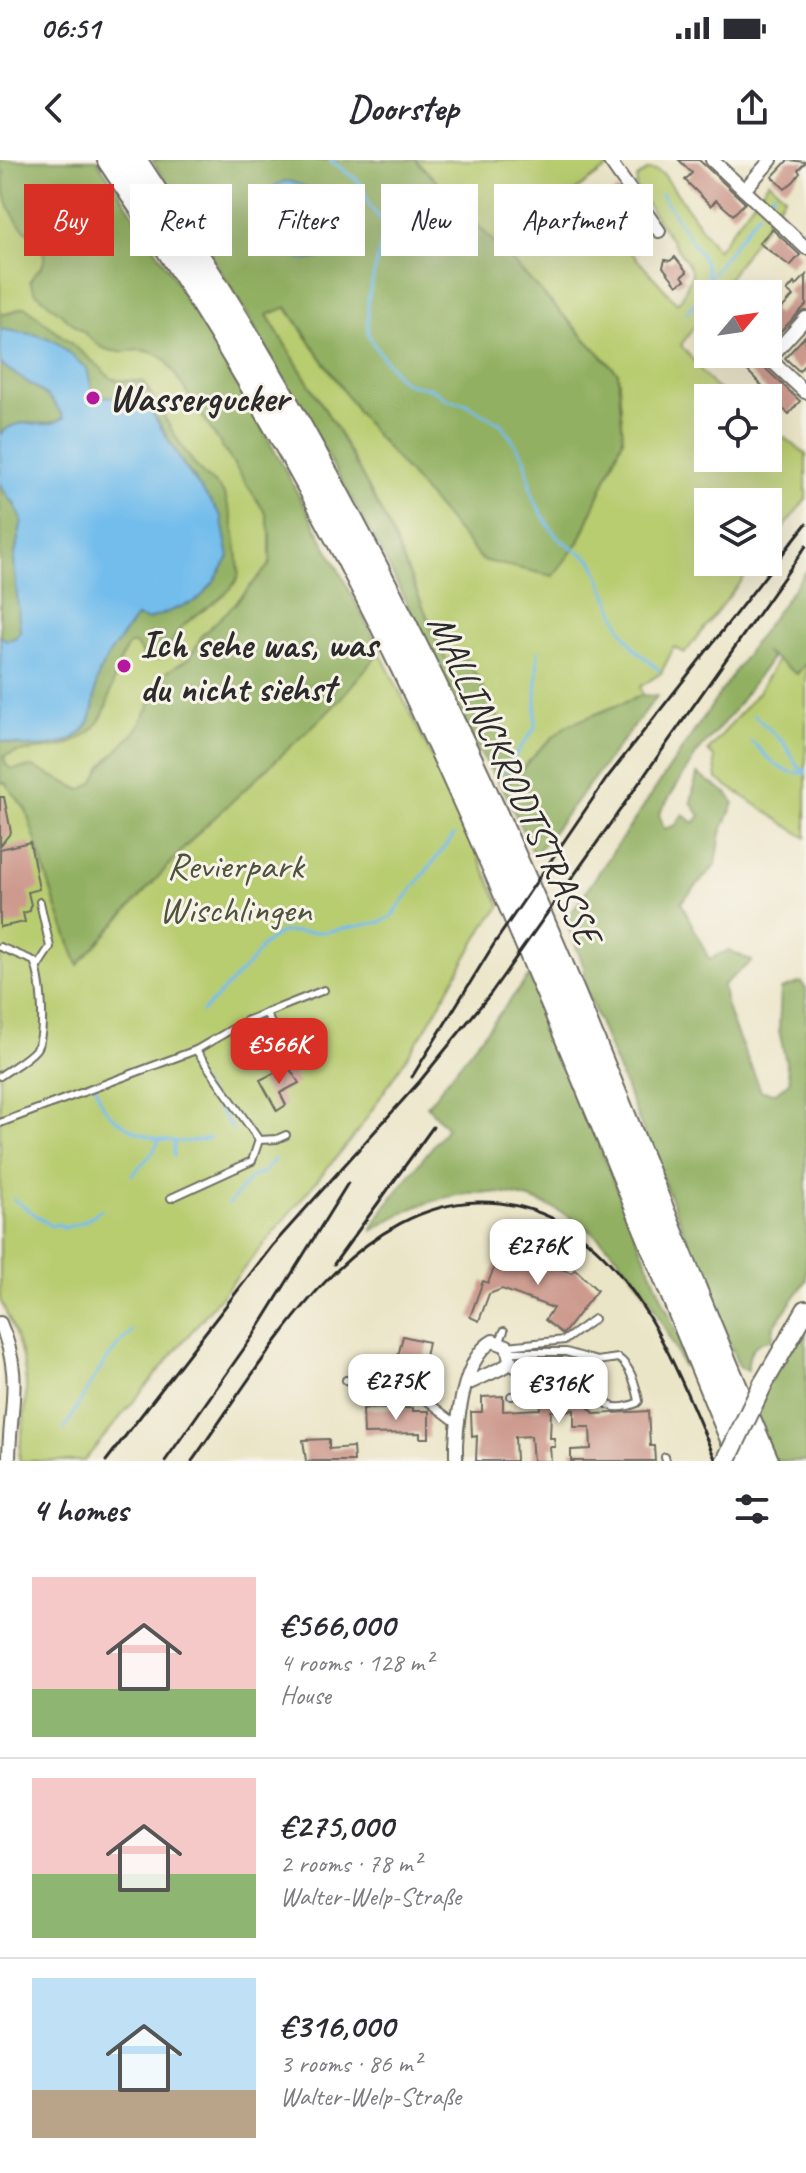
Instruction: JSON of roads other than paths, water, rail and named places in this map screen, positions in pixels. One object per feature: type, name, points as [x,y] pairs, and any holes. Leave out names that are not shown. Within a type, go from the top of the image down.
[{"type":"highway","name":"MALLINCKRODTSTRASSE","points":[[110,160],[229,346],[341,546],[404,671],[556,1006],[742,1461]]},
{"type":"highway","name":"MALLINCKRODTSTRASSE","points":[[134,160],[247,337],[285,403],[360,538],[456,730],[579,1008],[766,1461]]},
{"type":"street","points":[[609,160],[626,184]]},
{"type":"street","points":[[712,160],[806,248]]},
{"type":"street","points":[[744,190],[771,160]]},
{"type":"street","points":[[653,222],[659,231]]},
{"type":"street","points":[[782,341],[806,318]]},
{"type":"street","points":[[779,368],[805,392]]},
{"type":"street","points":[[726,1461],[763,1384],[806,1310]]},
{"type":"street","points":[[0,1323],[13,1362],[16,1383],[9,1461]]},
{"type":"street","points":[[456,1461],[456,1423],[467,1384],[474,1365],[487,1344],[506,1347],[506,1366],[467,1384]]},
{"type":"lane","points":[[37,967],[50,947],[40,902]]},
{"type":"lane","points":[[0,947],[29,956],[37,967],[41,1015],[41,1041],[31,1053],[0,1076]]},
{"type":"lane","points":[[0,1123],[196,1050],[266,1013],[324,990]]},
{"type":"lane","points":[[266,1013],[288,1058]]},
{"type":"lane","points":[[196,1050],[259,1140]]},
{"type":"lane","points":[[259,1140],[286,1135]]},
{"type":"lane","points":[[171,1198],[252,1161],[259,1140]]},
{"type":"lane","points":[[506,1347],[565,1340],[594,1319]]},
{"type":"lane","points":[[506,1347],[566,1352],[597,1361],[618,1358],[623,1361],[639,1401],[633,1406],[614,1406],[602,1400],[597,1392],[597,1361]]},
{"type":"lane","points":[[506,1347],[524,1378],[525,1394],[511,1396]]},
{"type":"lane","points":[[346,1380],[412,1394],[427,1401],[456,1423]]},
{"type":"water","points":[[294,256],[320,256],[316,259]]},
{"type":"water","points":[[0,329],[37,335],[56,342],[87,369],[92,390],[100,396],[137,399],[148,406],[184,466],[221,516],[229,557],[200,598],[147,620],[134,619],[101,670],[90,720],[73,738],[50,746],[23,746],[0,740],[0,636],[7,640],[15,638],[20,631],[14,560],[22,520],[0,484],[0,434],[16,424],[46,424],[64,418],[50,399],[0,363]]},
{"type":"waterway","points":[[330,160],[361,183],[370,206],[385,225],[368,300],[368,334],[376,348],[399,378],[409,384],[433,389],[446,399],[466,404],[501,424],[525,458],[532,496],[549,526],[558,538],[593,561],[623,632],[635,649],[659,670]]},
{"type":"waterway","points":[[767,202],[774,193]]},
{"type":"waterway","points":[[661,194],[705,262],[708,279]]},
{"type":"waterway","points":[[687,313],[708,279],[759,212]]},
{"type":"waterway","points":[[501,774],[535,728],[538,651]]},
{"type":"waterway","points":[[754,715],[784,743],[799,768],[806,771]]},
{"type":"waterway","points":[[752,742],[781,768],[805,773]]},
{"type":"waterway","points":[[202,1012],[251,962],[262,946],[281,932],[325,932],[381,922],[391,917],[454,835]]},
{"type":"waterway","points":[[189,1069],[233,1129]]},
{"type":"waterway","points":[[94,1081],[105,1108],[117,1120],[141,1134],[182,1142],[209,1138]]},
{"type":"waterway","points":[[132,1175],[153,1152],[159,1140]]},
{"type":"waterway","points":[[174,1142],[174,1156]]},
{"type":"waterway","points":[[229,1204],[250,1178],[264,1172],[275,1159]]},
{"type":"waterway","points":[[13,1199],[51,1226],[59,1224],[64,1228],[83,1222],[101,1210]]},
{"type":"waterway","points":[[64,1430],[103,1365],[132,1331]]},
{"type":"railway","points":[[412,1077],[494,944],[607,778],[806,524]]},
{"type":"railway","points":[[106,1461],[272,1246],[420,1081],[491,993],[806,546]]},
{"type":"railway","points":[[334,1264],[433,1127]]},
{"type":"railway","points":[[165,1461],[255,1333],[348,1183]]},
{"type":"railway","points":[[192,1461],[296,1315],[349,1259],[382,1234],[419,1215],[438,1208],[478,1202],[527,1208],[568,1227],[603,1255],[632,1291],[657,1332],[716,1461]]},
{"type":"place","name":"Wassergucker","points":[[93,398]]},
{"type":"place","name":"Ich sehe was, was du nicht siehst","points":[[124,666]]},
{"type":"park label","name":"Revierpark Wischlingen","points":[[235,887]]}]
